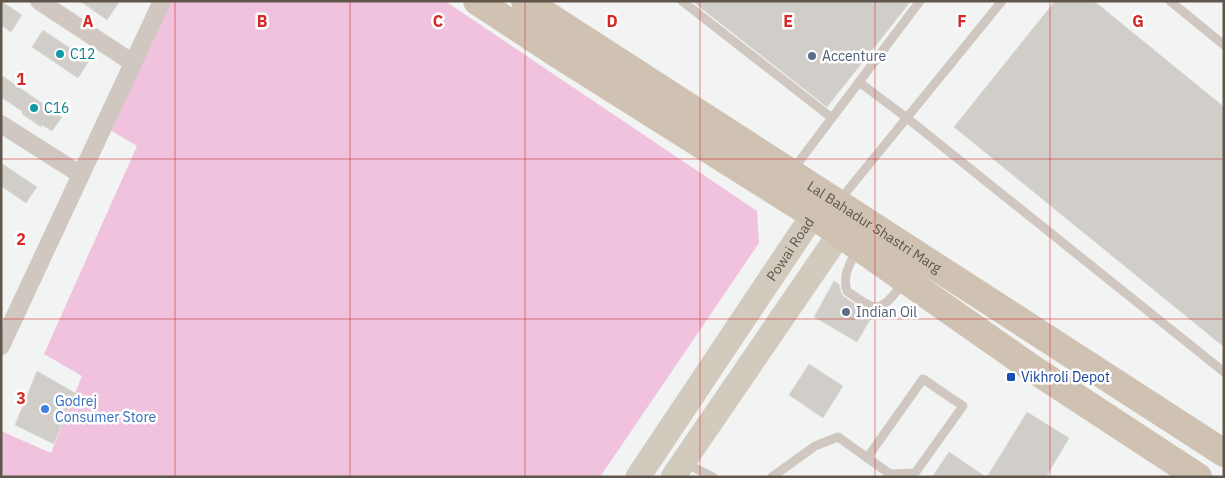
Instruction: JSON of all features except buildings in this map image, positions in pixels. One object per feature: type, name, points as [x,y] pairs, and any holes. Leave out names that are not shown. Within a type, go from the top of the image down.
[{"type":"main road","name":"Lal Bahadur Shastri Marg","points":[[477,1],[813,215],[1030,367],[1198,477]]},
{"type":"main road","name":"Lal Bahadur Shastri Marg","points":[[525,1],[845,194],[1047,339],[1224,453]]},
{"type":"main road","name":"Powai Road","points":[[638,477],[813,215],[845,194]]},
{"type":"main road","points":[[678,469],[849,240],[845,194]]},
{"type":"main road","points":[[1030,367],[1047,339]]},
{"type":"street","points":[[39,1],[133,63]]},
{"type":"street","points":[[1,346],[162,1]]},
{"type":"street","points":[[1,124],[81,175]]},
{"type":"lane","points":[[682,1],[832,118]]},
{"type":"lane","points":[[798,164],[920,1]]},
{"type":"lane","points":[[845,194],[1002,1]]},
{"type":"lane","points":[[1170,1],[1224,46]]},
{"type":"lane","points":[[859,82],[907,118],[1224,372]]},
{"type":"lane","points":[[849,240],[845,284],[847,291],[872,307],[880,306],[885,304],[906,280]]},
{"type":"lane","points":[[772,477],[815,446],[838,437],[889,476],[916,473],[962,406],[923,380],[867,458]]},
{"type":"lane","points":[[678,469],[713,477]]},
{"type":"shaded area","points":[[168,1],[445,1],[757,211],[759,243],[600,477],[1,477],[1,431],[51,453],[82,376],[44,354],[137,146],[105,127]]},
{"type":"place","name":"C12","points":[[60,54]]},
{"type":"place","name":"Accenture","points":[[812,56]]},
{"type":"place","name":"C16","points":[[34,108]]},
{"type":"place","name":"Indian Oil","points":[[846,312]]},
{"type":"place","name":"Vikhroli Depot","points":[[1011,377]]},
{"type":"place","name":"Godrej Consumer Store","points":[[45,409]]}]
